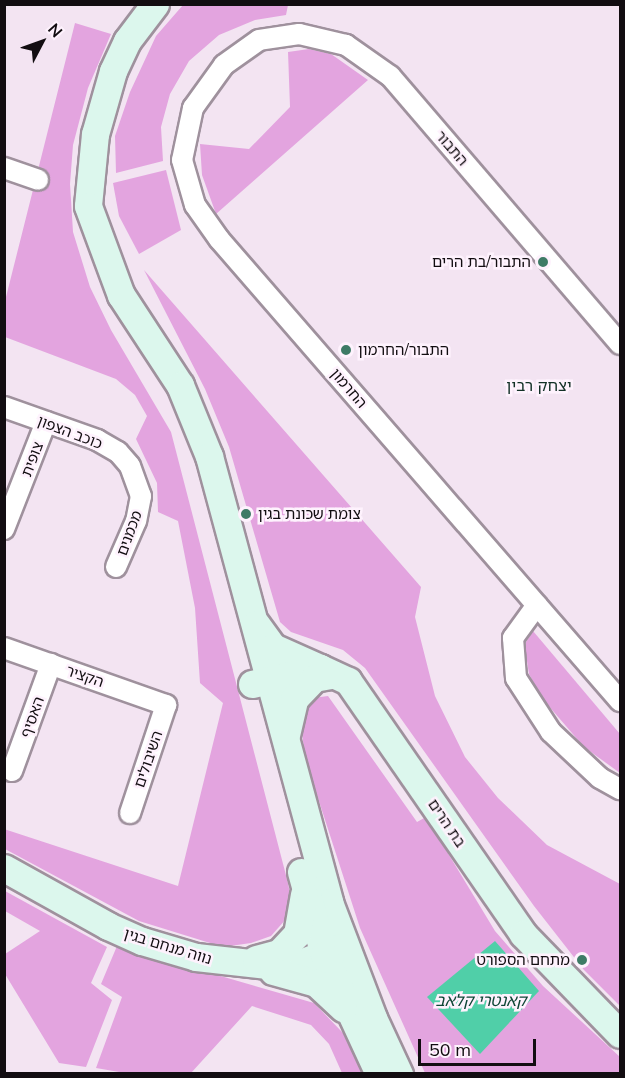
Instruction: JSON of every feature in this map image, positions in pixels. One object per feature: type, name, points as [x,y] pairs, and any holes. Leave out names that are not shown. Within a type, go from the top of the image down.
[{"type":"main road","points":[[155,4],[127,41],[113,71],[94,134],[88,206],[122,295],[180,385],[222,495],[252,617],[260,682],[286,748],[334,950],[366,1048]]},
{"type":"main road","points":[[180,385],[260,682],[302,876],[334,950],[399,1074]]},
{"type":"main road","points":[[252,617],[273,647],[331,672]]},
{"type":"main road","points":[[260,682],[331,672]]},
{"type":"main road","points":[[286,748],[288,713],[301,689],[331,672]]},
{"type":"main road","name":"בת הרים","points":[[331,672],[361,695],[523,934],[621,1034]]},
{"type":"main road","name":"נווה מנחם בגין","points":[[4,868],[142,941],[222,962],[251,966],[276,966],[334,950]]},
{"type":"main road","points":[[222,962],[266,958],[288,945],[302,921],[302,876]]},
{"type":"main road","points":[[251,966],[300,976],[328,992],[342,1006],[379,1074]]},
{"type":"street","name":"התבור","points":[[240,50],[259,40],[299,34],[346,45],[367,57],[390,76],[621,344]]},
{"type":"street","name":"החרמון","points":[[240,50],[209,83],[193,108],[182,160],[195,205],[219,240],[621,702]]},
{"type":"street","points":[[4,168],[38,180]]},
{"type":"street","name":"כוכב הצפון","points":[[4,407],[97,440],[118,452],[130,466]]},
{"type":"street","name":"צופית","points":[[4,529],[46,422]]},
{"type":"street","name":"מכמנים","points":[[116,567],[136,521],[141,496],[130,466]]},
{"type":"street","points":[[537,605],[513,638],[516,678],[551,732],[600,778],[621,789]]},
{"type":"street","name":"הקציר","points":[[4,648],[166,705]]},
{"type":"street","name":"האסיף","points":[[12,771],[51,664]]},
{"type":"street","name":"השיבולים","points":[[130,813],[166,705]]},
{"type":"shaded area","points":[[183,5],[288,5],[286,15],[255,20],[219,35],[189,61],[170,94],[161,127],[163,161],[116,173],[115,136],[130,92],[156,36]]},
{"type":"shaded area","points":[[75,23],[111,34],[88,88],[73,145],[70,184],[73,232],[90,287],[111,330],[171,432],[288,883],[291,899],[286,919],[271,936],[251,943],[223,947],[139,921],[5,849],[4,829],[178,886],[223,703],[200,683],[195,608],[178,521],[158,512],[157,483],[136,439],[147,416],[135,395],[116,379],[5,337],[5,301]]},
{"type":"shaded area","points":[[309,49],[331,54],[368,80],[216,214],[202,175],[200,144],[249,149],[290,107],[288,52]]},
{"type":"shaded area","points":[[166,170],[181,230],[139,254],[119,216],[113,183]]},
{"type":"shaded area","points":[[144,270],[421,587],[415,617],[435,696],[465,757],[498,798],[547,845],[620,884],[620,1006],[584,970],[534,906],[365,668],[343,650],[291,632],[280,622],[229,447],[205,389]]},
{"type":"shaded area","points":[[533,631],[620,734],[620,773],[584,747],[541,697],[529,674],[526,655],[526,642]]},
{"type":"shaded area","points":[[328,696],[417,822],[426,817],[495,931],[543,986],[620,1057],[620,1073],[425,1073],[360,928],[305,758],[300,716],[313,698]]},
{"type":"shaded area","points":[[5,891],[107,947],[91,983],[112,1000],[86,1067],[59,1063],[5,974],[5,954],[40,931],[5,911]]},
{"type":"shaded area","points":[[117,946],[314,1003],[343,1033],[363,1073],[342,1073],[329,1044],[311,1025],[252,1006],[191,1073],[125,1073],[96,1068],[122,997],[101,984]]},
{"type":"water","name":"קאנטרי קלאב","points":[[495,941],[539,991],[480,1054],[427,997]]},
{"type":"place","name":"התבור/בת הרים","points":[[543,262]]},
{"type":"place","name":"התבור/החרמון","points":[[346,350]]},
{"type":"place","name":"צומת שכונת בגין","points":[[246,514]]},
{"type":"place","name":"מתחם הספורט","points":[[582,960]]},
{"type":"district","name":"יצחק רבין","points":[[539,385]]}]
